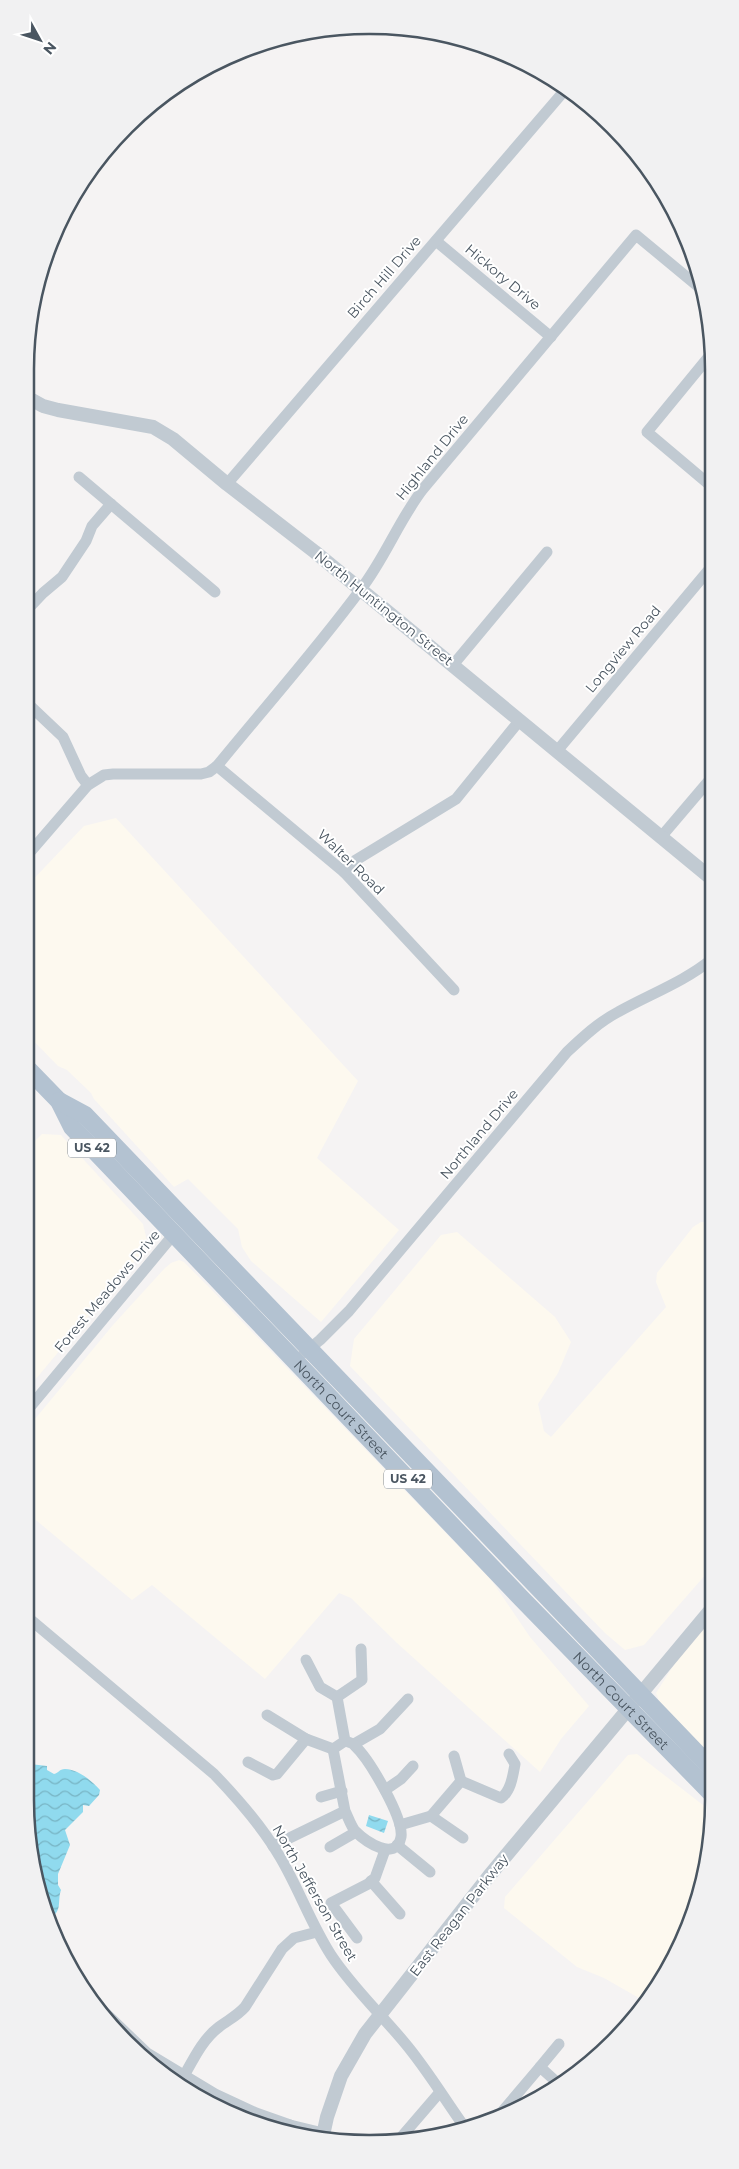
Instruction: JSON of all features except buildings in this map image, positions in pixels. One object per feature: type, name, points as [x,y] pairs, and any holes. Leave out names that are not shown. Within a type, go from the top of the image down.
[{"type":"main road","name":"North Court Street","points":[[34,1076],[59,1102],[72,1127],[705,1787]]},
{"type":"main road","name":"North Court Street","points":[[59,1102],[85,1115],[705,1762]]},
{"type":"street","name":"Birch Hill Drive","points":[[227,484],[562,94]]},
{"type":"street","name":"Highland Drive","points":[[217,766],[361,590],[416,498],[636,235],[694,283]]},
{"type":"street","name":"Hickory Drive","points":[[436,241],[551,336]]},
{"type":"street","points":[[705,361],[647,432],[705,481]]},
{"type":"street","name":"North Huntington Street","points":[[34,401],[43,406],[58,410],[153,427],[173,439],[453,665],[705,873]]},
{"type":"street","points":[[79,477],[215,592]]},
{"type":"street","points":[[34,602],[62,577],[86,541],[92,526],[111,504]]},
{"type":"street","points":[[453,665],[547,552]]},
{"type":"street","name":"Longview Road","points":[[557,751],[705,574]]},
{"type":"street","points":[[34,710],[63,737],[88,785]]},
{"type":"street","points":[[344,872],[356,860],[456,799],[520,720]]},
{"type":"street","points":[[34,848],[88,785],[104,775],[201,774],[210,772],[217,766]]},
{"type":"street","name":"Walter Road","points":[[217,766],[344,872],[454,990]]},
{"type":"street","points":[[661,837],[705,785]]},
{"type":"street","name":"Northland Drive","points":[[294,1360],[310,1348],[349,1311],[561,1059],[584,1037],[617,1012],[684,979],[705,964]]},
{"type":"street","name":"Forest Meadows Drive","points":[[34,1401],[174,1234]]},
{"type":"street","name":"East Reagan Parkway","points":[[324,2132],[341,2076],[352,2054],[379,2014],[489,1876],[705,1617]]},
{"type":"street","name":"North Jefferson Street","points":[[34,1623],[214,1774],[252,1816],[273,1846],[317,1932],[347,1977],[426,2070],[461,2122]]},
{"type":"street","points":[[337,1697],[362,1680],[361,1649]]},
{"type":"street","points":[[306,1660],[320,1687],[337,1697],[349,1743],[385,1790],[400,1825],[401,1837],[397,1845],[392,1849],[385,1850],[365,1840],[356,1832],[345,1811],[333,1749]]},
{"type":"street","points":[[267,1715],[306,1739],[333,1749],[380,1729],[408,1699]]},
{"type":"street","points":[[248,1762],[273,1775],[278,1774],[306,1739]]},
{"type":"street","points":[[461,1781],[501,1798],[506,1795],[515,1764],[509,1754]]},
{"type":"street","points":[[454,1756],[461,1781]]},
{"type":"street","points":[[385,1790],[413,1766]]},
{"type":"street","points":[[400,1825],[432,1816],[461,1781]]},
{"type":"street","points":[[321,1797],[342,1791]]},
{"type":"street","points":[[273,1846],[345,1811]]},
{"type":"street","points":[[432,1816],[463,1838]]},
{"type":"street","points":[[330,1847],[356,1832]]},
{"type":"street","points":[[397,1845],[430,1872]]},
{"type":"street","points":[[357,1938],[331,1903],[375,1878],[385,1850]]},
{"type":"street","points":[[371,1881],[400,1914]]},
{"type":"street","points":[[184,2076],[201,2046],[218,2027],[238,2015],[245,2007],[282,1949],[294,1938],[317,1932]]},
{"type":"street","points":[[507,2106],[559,2044]]},
{"type":"street","points":[[164,2065],[184,2076],[201,2089]]},
{"type":"street","points":[[540,2067],[554,2080]]},
{"type":"street","points":[[405,2133],[440,2092]]},
{"type":"street","points":[[226,2103],[275,2121]]},
{"type":"shaded area","points":[[116,818],[358,1081],[317,1158],[399,1230],[321,1322],[251,1261],[242,1247],[238,1229],[188,1179],[174,1187],[94,1099],[91,1093],[67,1070],[58,1066],[34,1041],[34,879],[84,826]]},
{"type":"shaded area","points":[[42,1134],[61,1135],[143,1224],[148,1245],[34,1381],[34,1142]]},
{"type":"shaded area","points":[[701,1222],[705,1222],[705,1575],[644,1645],[625,1650],[605,1633],[350,1366],[354,1339],[441,1235],[457,1232],[555,1317],[571,1342],[558,1373],[538,1404],[544,1431],[551,1437],[666,1307],[656,1282],[657,1273],[693,1227]]},
{"type":"shaded area","points":[[179,1260],[184,1262],[492,1581],[530,1637],[589,1706],[561,1739],[540,1772],[397,1643],[351,1598],[339,1593],[265,1679],[152,1585],[132,1600],[34,1518],[34,1420],[113,1325],[171,1263]]},
{"type":"shaded area","points":[[705,1625],[705,1750],[660,1703],[656,1693],[675,1663]]},
{"type":"shaded area","points":[[637,1754],[705,1807],[699,1865],[680,1928],[671,1948],[640,1999],[604,1978],[577,1967],[504,1908],[505,1897],[628,1755]]},
{"type":"water","points":[[34,1764],[47,1766],[47,1770],[54,1774],[63,1769],[75,1771],[89,1779],[100,1790],[99,1795],[89,1806],[83,1805],[83,1812],[65,1830],[70,1845],[58,1874],[58,1885],[61,1890],[57,1912],[54,1914],[40,1865],[34,1821]]},
{"type":"water","points":[[369,1815],[388,1821],[384,1833],[366,1826]]}]
